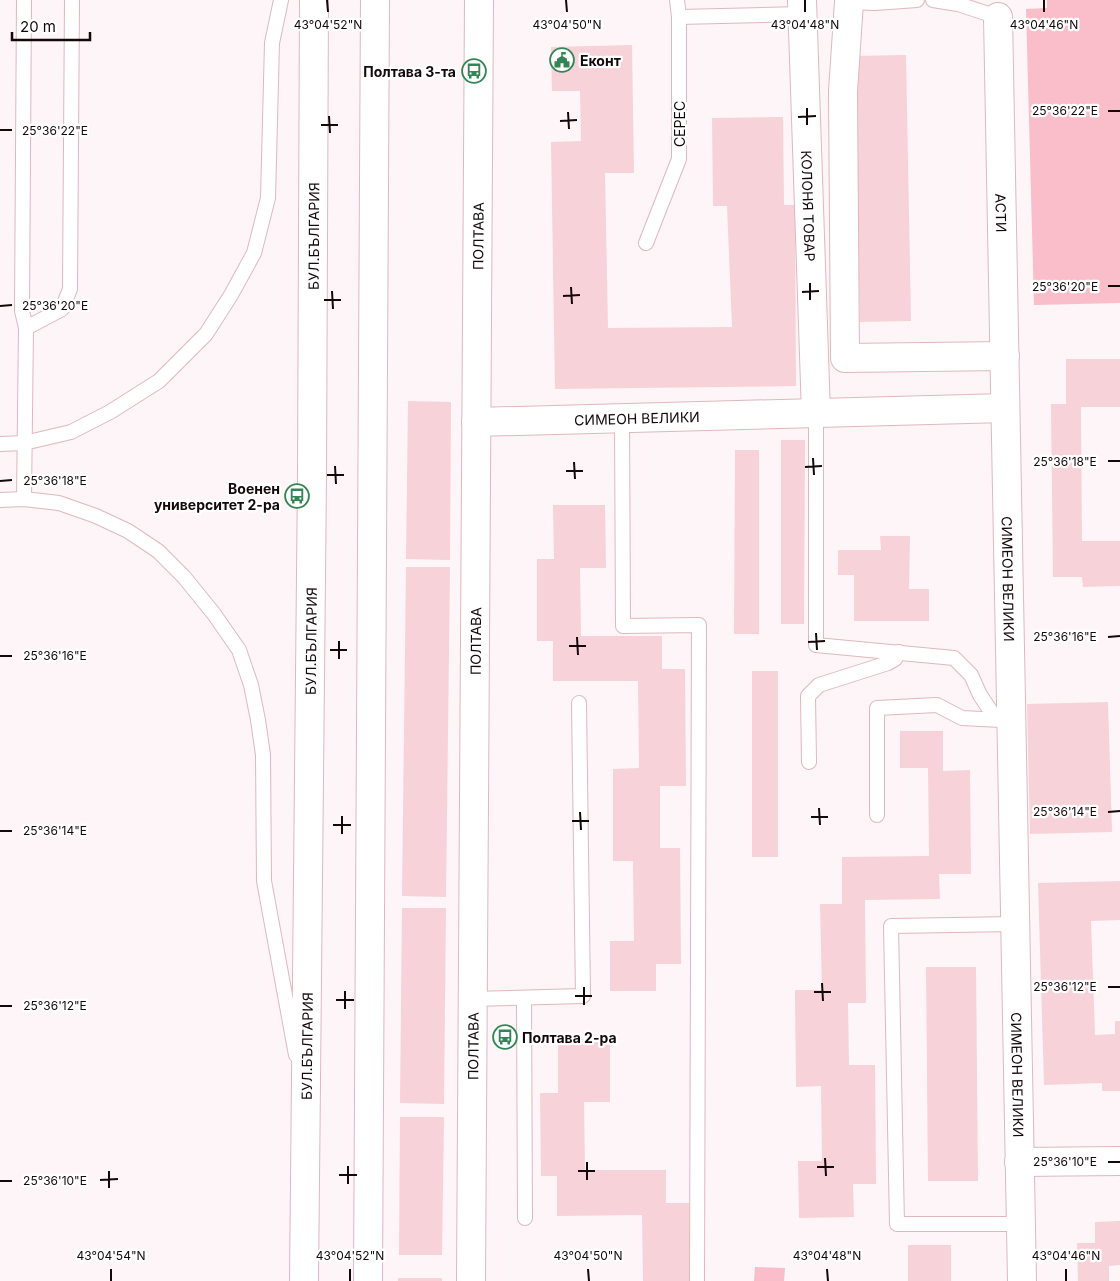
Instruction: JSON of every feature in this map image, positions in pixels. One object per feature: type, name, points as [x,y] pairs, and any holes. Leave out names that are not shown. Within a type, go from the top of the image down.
[{"type":"street","name":"БУЛ.БЪЛГАРИЯ","points":[[304,1281],[312,465],[314,0]]},
{"type":"street","points":[[368,1281],[375,0]]},
{"type":"street","name":"ПОЛТАВА","points":[[470,1281],[479,0]]},
{"type":"street","points":[[849,2],[843,92],[845,358],[1004,356]]},
{"type":"street","name":"КОЛОНЯ ТОВАР","points":[[802,7],[816,414]]},
{"type":"street","name":"АСТИ","points":[[998,17],[1005,408]]},
{"type":"street","name":"СИМЕОН ВЕЛИКИ","points":[[476,422],[1005,408],[1004,720],[1015,924],[1022,1281]]},
{"type":"street","points":[[1020,1162],[1120,1161]]},
{"type":"lane","points":[[24,0],[22,311],[26,328],[24,499]]},
{"type":"lane","points":[[26,328],[62,309],[70,289],[72,0]]},
{"type":"lane","points":[[0,444],[24,443],[71,432],[110,412],[159,381],[206,334],[231,295],[254,253],[268,198],[272,43],[281,0]]},
{"type":"lane","name":"СЕРЕС","points":[[646,243],[678,159],[679,17],[677,0]]},
{"type":"lane","points":[[849,2],[875,3],[917,0]]},
{"type":"lane","points":[[933,0],[958,4],[998,17]]},
{"type":"lane","points":[[679,17],[802,7]]},
{"type":"lane","points":[[816,414],[816,645],[954,658],[970,675],[980,695],[1004,720]]},
{"type":"lane","points":[[622,418],[624,626],[699,625],[696,1281]]},
{"type":"lane","points":[[0,500],[24,499],[59,503],[96,516],[128,531],[158,551],[184,577],[214,614],[239,650],[251,685],[258,720],[263,755],[264,881],[305,1104]]},
{"type":"lane","points":[[809,762],[808,696],[819,685],[888,662],[895,659],[899,652]]},
{"type":"lane","points":[[472,999],[583,996],[579,703]]},
{"type":"lane","points":[[877,815],[877,708],[937,705],[962,718],[1004,720]]},
{"type":"lane","points":[[1015,924],[892,926],[897,1224],[1021,1224]]},
{"type":"lane","points":[[524,998],[525,1218]]},
{"type":"shaded area","points":[[1047,0],[1120,0],[1120,303],[1034,305],[1026,9],[1047,8]]},
{"type":"shaded area","points":[[755,1267],[785,1268],[784,1281],[754,1281]]},
{"type":"building","points":[[632,45],[634,173],[605,173],[608,328],[732,327],[727,206],[713,206],[712,118],[783,117],[784,205],[795,205],[796,386],[555,389],[551,142],[581,141],[580,91],[552,91],[551,47]]},
{"type":"building","points":[[906,55],[911,321],[860,322],[854,56]]},
{"type":"building","points":[[1066,359],[1120,359],[1120,407],[1081,407],[1082,541],[1120,541],[1120,586],[1083,587],[1082,577],[1053,577],[1051,404],[1066,404]]},
{"type":"building","points":[[408,401],[451,402],[450,560],[406,559]]},
{"type":"building","points":[[781,440],[805,440],[804,624],[781,624]]},
{"type":"building","points":[[735,450],[759,450],[759,634],[734,634]]},
{"type":"building","points":[[553,505],[605,505],[606,568],[580,568],[581,636],[662,636],[662,669],[685,669],[686,786],[660,786],[660,848],[680,848],[681,964],[656,964],[656,991],[610,991],[610,941],[634,941],[633,861],[613,861],[613,769],[639,768],[638,681],[553,681],[553,641],[537,641],[537,559],[554,559]]},
{"type":"building","points":[[880,536],[910,536],[909,589],[929,589],[929,621],[854,621],[854,575],[838,575],[838,550],[881,550]]},
{"type":"building","points":[[406,567],[450,567],[446,897],[402,896]]},
{"type":"building","points":[[752,671],[778,671],[778,857],[752,857]]},
{"type":"building","points":[[1108,702],[1112,832],[1030,834],[1027,704]]},
{"type":"building","points":[[900,731],[943,731],[943,771],[970,770],[971,874],[939,874],[940,899],[865,900],[866,1003],[848,1003],[849,1065],[875,1065],[876,1184],[853,1184],[854,1217],[799,1218],[798,1161],[822,1161],[821,1086],[796,1087],[795,990],[822,990],[820,904],[842,904],[842,857],[929,856],[928,768],[900,768]]},
{"type":"building","points":[[1120,881],[1120,920],[1091,921],[1095,1035],[1115,1034],[1115,1021],[1120,1021],[1120,1091],[1102,1091],[1102,1083],[1044,1085],[1038,883]]},
{"type":"building","points":[[402,908],[446,908],[444,1104],[400,1103]]},
{"type":"building","points":[[926,967],[976,967],[978,1181],[928,1181]]},
{"type":"building","points":[[558,1039],[610,1039],[610,1102],[584,1102],[585,1170],[666,1170],[666,1203],[689,1203],[690,1281],[643,1281],[642,1215],[557,1216],[557,1176],[541,1176],[540,1093],[558,1093]]},
{"type":"building","points":[[400,1117],[444,1117],[442,1255],[399,1255]]},
{"type":"building","points":[[1120,1221],[1120,1265],[1109,1266],[1109,1281],[1078,1281],[1077,1243],[1095,1243],[1095,1222]]},
{"type":"building","points":[[908,1245],[951,1245],[951,1281],[908,1281]]},
{"type":"building","points":[[398,1278],[442,1278],[442,1281],[398,1281]]},
{"type":"place","name":"Еконт","points":[[562,60]]},
{"type":"place","name":"Полтава 3-та","points":[[474,71]]},
{"type":"place","name":"Военен университет 2-ра","points":[[297,496]]},
{"type":"place","name":"Полтава 2-ра","points":[[505,1037]]}]
